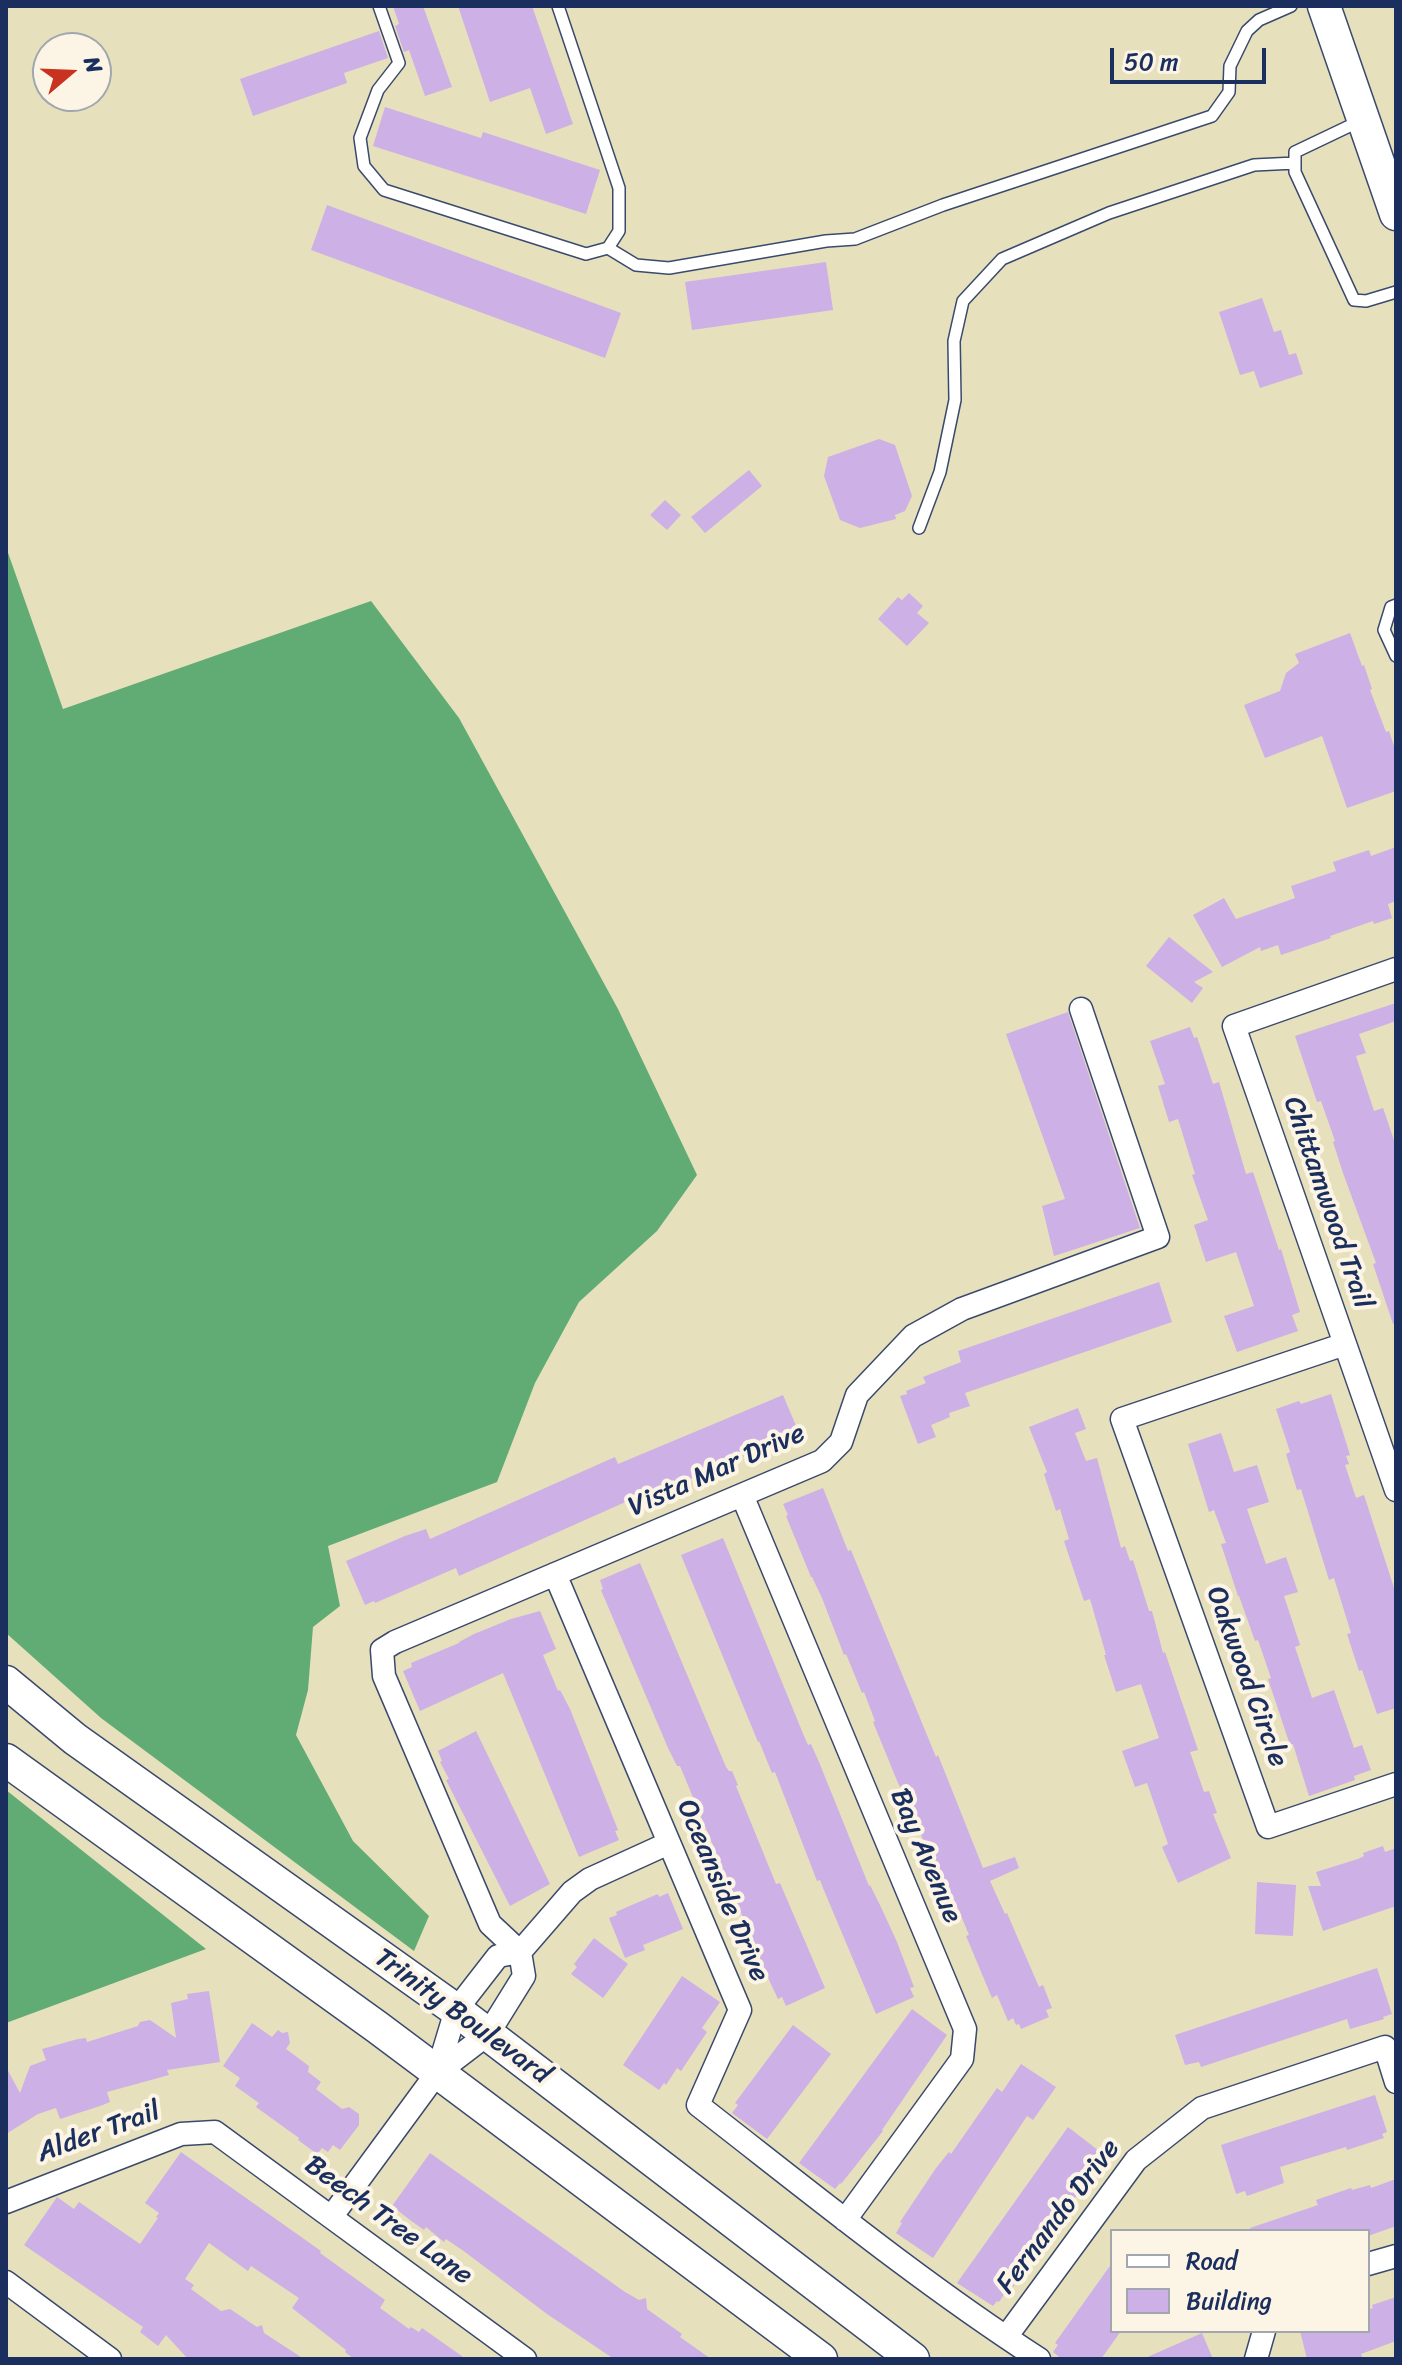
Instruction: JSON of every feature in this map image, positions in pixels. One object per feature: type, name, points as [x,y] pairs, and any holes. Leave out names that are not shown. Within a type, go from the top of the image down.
[{"type":"main road","points":[[1324,6],[1396,214]]},
{"type":"main road","name":"Trinity Boulevard","points":[[6,1682],[75,1739],[456,2010],[913,2359]]},
{"type":"main road","name":"Trinity Boulevard","points":[[6,1760],[377,2027],[821,2359]]},
{"type":"street","name":"Chittamwood Trail","points":[[1396,969],[1234,1026],[1396,1490]]},
{"type":"street","name":"Vista Mar Drive","points":[[520,1952],[490,1924],[384,1676],[382,1650],[822,1461],[841,1442],[857,1395],[913,1336],[962,1309],[1158,1237],[1081,1009]]},
{"type":"street","name":"Oakwood Circle","points":[[1345,1344],[1122,1419],[1268,1827],[1396,1784]]},
{"type":"street","name":"Bay Avenue","points":[[742,1495],[965,2029],[962,2059],[845,2220]]},
{"type":"street","name":"Oceanside Drive","points":[[555,1574],[740,2010],[698,2105],[845,2220],[1039,2359]]},
{"type":"street","points":[[437,2073],[456,2010],[498,1956],[520,1952],[572,1892],[590,1879],[669,1843]]},
{"type":"street","points":[[332,2216],[437,2073],[488,2034],[524,1976],[520,1952]]},
{"type":"street","name":"Fernando Drive","points":[[1006,2337],[1136,2160],[1202,2108],[1385,2047],[1396,2082]]},
{"type":"street","name":"Beech Tree Lane","points":[[215,2132],[525,2359]]},
{"type":"street","name":"Alder Trail","points":[[6,2202],[181,2134],[215,2132]]},
{"type":"street","points":[[1370,2263],[1396,2256]]},
{"type":"street","points":[[6,2282],[110,2359]]},
{"type":"street","points":[[1256,2359],[1263,2333]]},
{"type":"lane","points":[[379,6],[399,63],[378,90],[360,138],[364,166],[384,190],[586,254],[608,248],[619,231],[619,188],[558,6]]},
{"type":"lane","points":[[608,248],[636,265],[669,268],[826,241],[855,239],[943,205],[1212,116],[1229,92],[1230,66],[1247,31],[1259,20],[1291,6]]},
{"type":"lane","points":[[1364,119],[1295,152],[1295,172],[1354,300],[1366,301],[1396,292]]},
{"type":"lane","points":[[919,528],[940,472],[955,400],[954,341],[963,301],[1002,259],[1109,213],[1254,165],[1295,163]]},
{"type":"lane","points":[[1396,605],[1391,607],[1384,630],[1396,656]]},
{"type":"green space","points":[[6,547],[63,709],[371,601],[459,718],[618,1009],[697,1175],[657,1231],[579,1302],[535,1383],[497,1482],[328,1546],[340,1606],[313,1627],[308,1690],[296,1735],[353,1841],[429,1916],[414,1951],[101,1718],[6,1633]]},
{"type":"green space","points":[[6,1790],[206,1949],[6,2023]]},
{"type":"building","points":[[393,6],[423,6],[452,87],[425,96],[409,50],[404,52],[395,26],[399,24]]},
{"type":"building","points":[[458,6],[532,6],[573,124],[546,134],[530,88],[490,102]]},
{"type":"building","points":[[379,31],[388,58],[344,73],[347,83],[253,116],[240,79]]},
{"type":"building","points":[[385,107],[481,138],[483,132],[600,170],[586,214],[373,146]]},
{"type":"building","points":[[327,205],[621,313],[605,358],[311,250]]},
{"type":"building","points":[[826,262],[833,310],[692,330],[685,282]]},
{"type":"building","points":[[1262,298],[1274,332],[1281,330],[1289,355],[1296,353],[1303,374],[1260,388],[1254,371],[1240,375],[1219,312]]},
{"type":"building","points":[[879,439],[895,445],[912,496],[905,511],[895,515],[896,519],[860,528],[840,520],[824,476],[828,457]]},
{"type":"building","points":[[749,470],[762,486],[705,533],[691,517]]},
{"type":"building","points":[[665,500],[681,515],[667,530],[650,515]]},
{"type":"building","points":[[909,593],[923,606],[917,613],[929,623],[907,646],[878,619],[898,597],[902,600]]},
{"type":"building","points":[[1350,633],[1396,752],[1396,791],[1347,808],[1322,736],[1265,758],[1244,705],[1280,691],[1286,673],[1299,663],[1295,654]]},
{"type":"building","points":[[1396,847],[1396,901],[1388,904],[1392,918],[1374,924],[1373,921],[1281,955],[1278,945],[1261,951],[1260,947],[1222,967],[1193,915],[1224,898],[1236,919],[1295,898],[1291,886],[1336,871],[1333,862],[1369,850],[1371,856]]},
{"type":"building","points":[[1169,937],[1213,972],[1194,982],[1203,988],[1192,1003],[1146,966]]},
{"type":"building","points":[[1396,1003],[1396,1021],[1359,1034],[1366,1053],[1356,1056],[1374,1111],[1383,1108],[1396,1146],[1396,1323],[1393,1324],[1335,1141],[1321,1101],[1317,1102],[1295,1036]]},
{"type":"building","points":[[1068,1012],[1140,1228],[1054,1256],[1042,1206],[1065,1199],[1006,1034]]},
{"type":"building","points":[[1190,1027],[1194,1038],[1197,1037],[1213,1084],[1219,1082],[1246,1174],[1253,1172],[1300,1312],[1292,1315],[1298,1331],[1237,1352],[1224,1316],[1254,1306],[1236,1252],[1206,1262],[1194,1225],[1208,1220],[1192,1175],[1195,1174],[1178,1119],[1169,1122],[1158,1086],[1165,1084],[1150,1041]]},
{"type":"building","points":[[1159,1282],[1172,1322],[965,1393],[970,1406],[949,1413],[950,1417],[931,1425],[936,1437],[918,1444],[900,1396],[926,1383],[923,1377],[961,1362],[958,1351]]},
{"type":"building","points":[[1331,1394],[1350,1455],[1346,1456],[1349,1464],[1345,1465],[1356,1498],[1364,1495],[1396,1594],[1396,1708],[1377,1714],[1347,1634],[1351,1633],[1334,1578],[1329,1580],[1301,1489],[1297,1490],[1286,1454],[1290,1452],[1276,1409]]},
{"type":"building","points":[[783,1395],[799,1433],[640,1500],[639,1496],[459,1576],[456,1568],[365,1605],[346,1561],[426,1529],[430,1539],[615,1457],[618,1464]]},
{"type":"building","points":[[1078,1408],[1086,1429],[1075,1433],[1086,1461],[1097,1458],[1121,1548],[1125,1546],[1130,1561],[1133,1560],[1149,1611],[1152,1611],[1163,1653],[1198,1750],[1190,1752],[1204,1792],[1209,1791],[1217,1813],[1213,1814],[1231,1858],[1178,1883],[1162,1847],[1168,1844],[1147,1783],[1135,1787],[1122,1751],[1159,1738],[1141,1684],[1116,1692],[1090,1599],[1084,1601],[1064,1541],[1069,1539],[1060,1509],[1056,1511],[1044,1474],[1047,1472],[1029,1427]]},
{"type":"building","points":[[1221,1433],[1234,1472],[1257,1465],[1269,1502],[1247,1509],[1266,1564],[1286,1557],[1298,1592],[1284,1596],[1300,1645],[1295,1647],[1312,1698],[1334,1690],[1354,1748],[1362,1745],[1371,1770],[1354,1776],[1355,1780],[1309,1796],[1268,1679],[1271,1678],[1258,1640],[1255,1641],[1238,1596],[1221,1544],[1226,1543],[1214,1510],[1209,1512],[1188,1444]]},
{"type":"building","points":[[823,1488],[983,1868],[1015,1857],[1019,1868],[990,1881],[1039,1987],[1043,1985],[1052,2008],[1046,2010],[1049,2017],[1021,2029],[1013,2018],[1008,2021],[997,1995],[992,1998],[957,1906],[931,1860],[873,1722],[864,1692],[844,1655],[786,1516],[783,1504]]},
{"type":"building","points":[[723,1538],[804,1736],[819,1762],[914,1987],[910,1988],[914,1997],[876,2014],[681,1555]]},
{"type":"building","points":[[640,1563],[726,1767],[732,1771],[738,1785],[776,1884],[780,1883],[825,1988],[786,2006],[782,1997],[778,1999],[769,1980],[680,1766],[677,1766],[668,1748],[601,1590],[600,1580]]},
{"type":"building","points":[[540,1611],[556,1649],[543,1655],[558,1691],[570,1709],[618,1830],[615,1831],[619,1840],[579,1857],[503,1673],[420,1711],[403,1671],[412,1667],[411,1663],[474,1634]]},
{"type":"building","points":[[476,1731],[550,1884],[510,1906],[446,1780],[449,1779],[440,1762],[438,1751]]},
{"type":"building","points":[[1383,1846],[1385,1852],[1396,1848],[1396,1906],[1323,1931],[1308,1886],[1321,1886],[1316,1872],[1358,1859],[1364,1856],[1363,1853]]},
{"type":"building","points":[[1257,1882],[1296,1885],[1293,1936],[1255,1934]]},
{"type":"building","points":[[668,1893],[683,1929],[643,1945],[645,1950],[625,1958],[609,1918],[634,1904]]},
{"type":"building","points":[[594,1938],[628,1964],[603,1998],[571,1974],[577,1967],[574,1964]]},
{"type":"building","points":[[1377,1968],[1392,2014],[1384,2019],[1350,2029],[1347,2019],[1201,2067],[1199,2062],[1185,2065],[1175,2035]]},
{"type":"building","points":[[682,1976],[720,2002],[702,2028],[707,2032],[681,2071],[677,2068],[659,2090],[623,2065]]},
{"type":"building","points":[[209,1991],[220,2062],[167,2070],[169,2075],[107,2092],[110,2102],[100,2106],[60,2119],[56,2108],[38,2114],[6,2134],[6,2067],[20,2093],[30,2066],[46,2060],[42,2049],[78,2039],[86,2038],[87,2042],[150,2020],[176,2038],[171,2003],[188,1999],[187,1994]]},
{"type":"building","points":[[912,2009],[947,2035],[883,2131],[835,2189],[799,2163]]},
{"type":"building","points":[[252,2023],[272,2037],[278,2030],[288,2032],[290,2043],[286,2049],[309,2066],[308,2072],[321,2082],[316,2089],[342,2109],[349,2107],[359,2114],[359,2125],[340,2150],[333,2145],[328,2152],[322,2148],[317,2154],[256,2107],[259,2103],[235,2086],[240,2078],[223,2066]]},
{"type":"building","points":[[793,2025],[831,2054],[767,2139],[732,2113],[738,2105],[735,2103]]},
{"type":"building","points":[[1021,2064],[1056,2087],[1033,2120],[1027,2116],[933,2258],[896,2233],[900,2222],[936,2168],[949,2152],[951,2154],[997,2088],[1002,2092]]},
{"type":"building","points":[[1375,2095],[1387,2132],[1382,2134],[1384,2138],[1280,2167],[1284,2183],[1247,2196],[1245,2191],[1236,2194],[1221,2145]]},
{"type":"building","points":[[1068,2127],[1103,2154],[1098,2161],[1100,2163],[1027,2270],[1025,2268],[1013,2287],[1010,2285],[993,2306],[957,2283]]},
{"type":"building","points":[[181,2152],[385,2300],[380,2308],[409,2329],[411,2327],[419,2332],[422,2328],[466,2359],[354,2359],[292,2308],[299,2298],[251,2266],[248,2271],[209,2243],[185,2279],[194,2285],[191,2289],[221,2311],[230,2309],[257,2327],[262,2325],[264,2333],[304,2359],[188,2359],[166,2335],[158,2346],[140,2332],[143,2327],[24,2245],[57,2197],[74,2209],[79,2202],[140,2244],[159,2213],[145,2203]]},
{"type":"building","points":[[430,2153],[625,2292],[639,2300],[646,2298],[647,2309],[711,2359],[614,2359],[446,2239],[444,2242],[426,2227],[424,2230],[410,2220],[392,2206]]},
{"type":"building","points":[[1396,2179],[1396,2226],[1370,2235],[1370,2229],[1250,2229],[1318,2205],[1316,2200],[1351,2188],[1370,2185],[1371,2188]]},
{"type":"building","points":[[1110,2266],[1110,2333],[1120,2333],[1101,2359],[1062,2359],[1053,2352],[1058,2345],[1055,2343]]},
{"type":"building","points":[[1396,2297],[1396,2341],[1361,2354],[1363,2359],[1307,2359],[1300,2333],[1370,2333],[1372,2305]]},
{"type":"building","points":[[1202,2333],[1213,2359],[1143,2359]]}]
